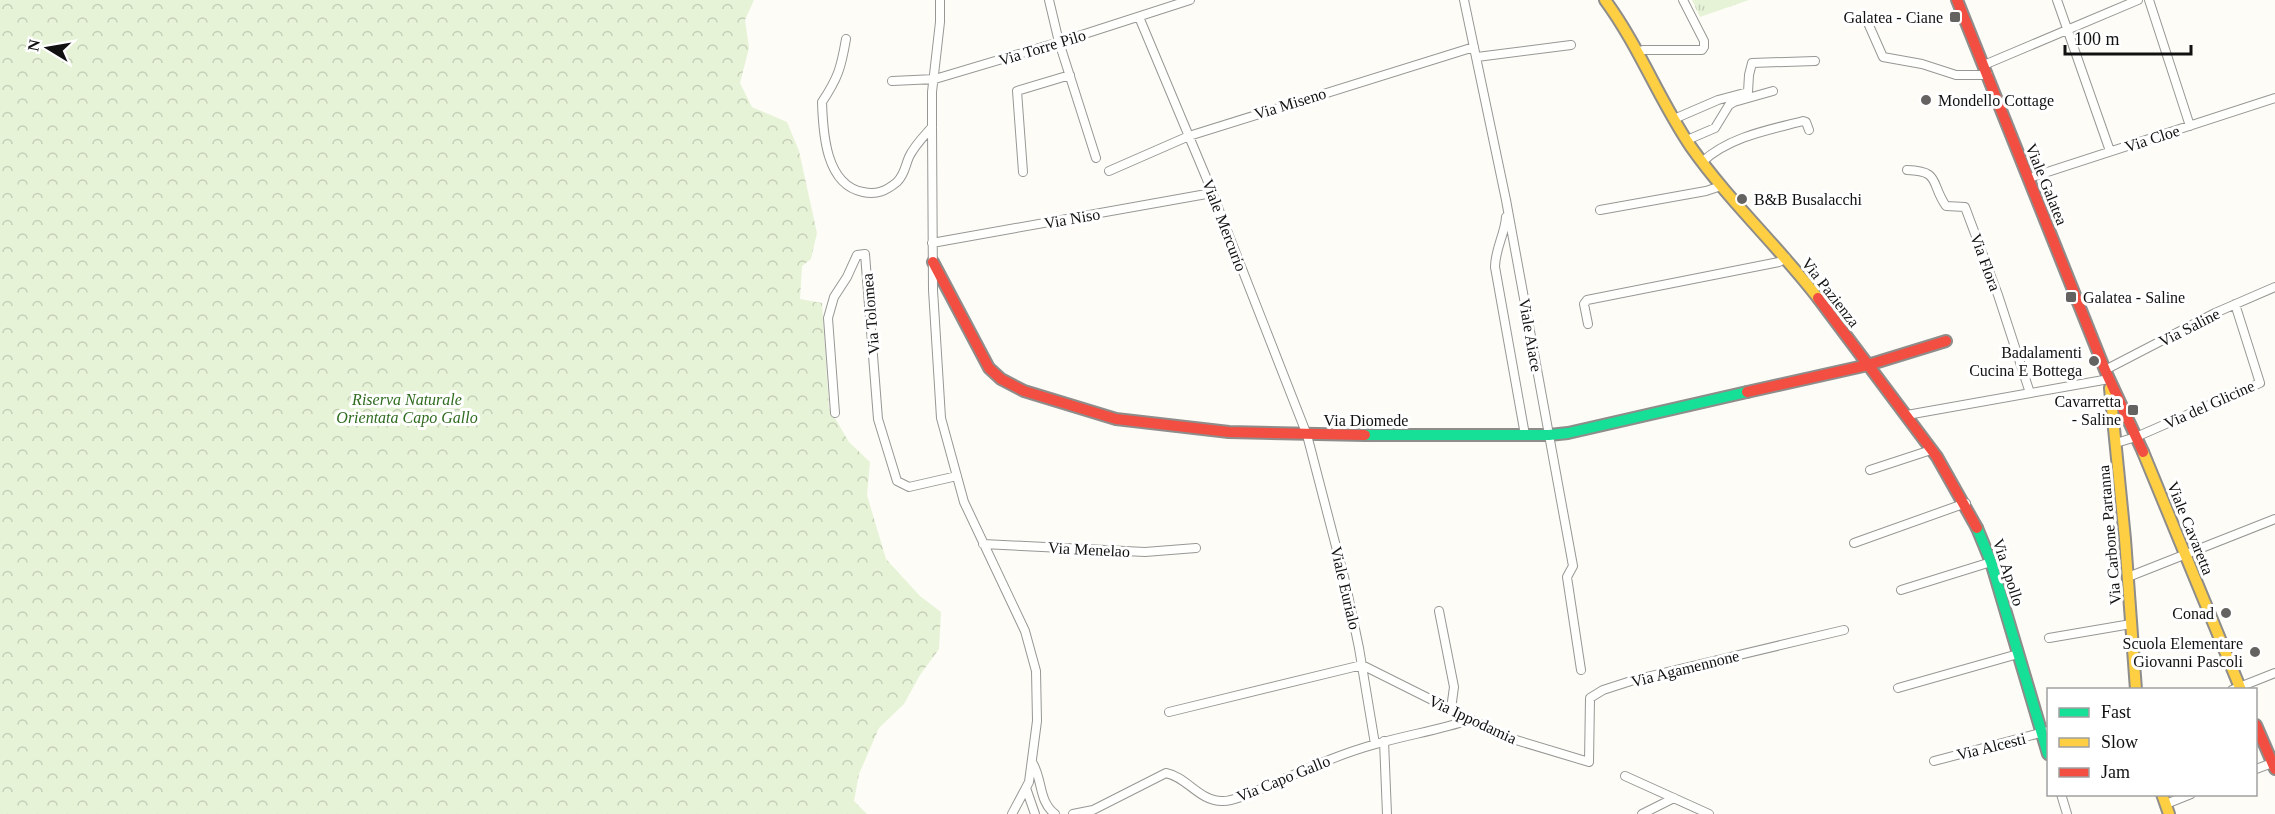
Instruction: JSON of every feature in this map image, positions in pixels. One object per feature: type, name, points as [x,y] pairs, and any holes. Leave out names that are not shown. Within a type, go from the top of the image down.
[{"type":"street","points":[[940,0],[940,22],[932,92],[932,243],[941,418],[964,502],[1024,631],[1036,671],[1037,721],[1032,762],[1026,788],[1012,814]]},
{"type":"street","points":[[1049,0],[1059,42],[1096,158]]},
{"type":"street","name":"Via Torre Pilo","points":[[892,81],[935,78],[1059,42],[1190,0]]},
{"type":"street","name":"Viale Aiace","points":[[1464,0],[1506,200],[1573,566],[1567,578],[1581,670]]},
{"type":"street","name":"Via Pazienza","points":[[1605,0],[1619,17],[1674,120],[1702,162],[1786,258],[1907,415]]},
{"type":"street","points":[[1637,52],[1642,50],[1696,51],[1704,47],[1701,33],[1683,0]]},
{"type":"street","name":"Viale Galatea","points":[[1957,0],[2107,375]]},
{"type":"street","points":[[2057,0],[2110,151]]},
{"type":"street","points":[[1868,23],[1883,57],[1922,64],[1956,75],[1986,70],[2068,30],[2138,0]]},
{"type":"street","points":[[2149,0],[2190,126]]},
{"type":"street","name":"Viale Mercurio","points":[[1139,17],[1189,135],[1307,435]]},
{"type":"street","points":[[846,39],[842,65],[835,84],[822,102],[829,156],[835,172],[851,190],[875,194],[886,190],[898,180],[918,143],[932,127]]},
{"type":"street","points":[[1477,57],[1571,45]]},
{"type":"street","name":"Via Miseno","points":[[1109,171],[1189,135],[1474,47]]},
{"type":"street","points":[[1674,120],[1718,100],[1749,92],[1752,63],[1815,61]]},
{"type":"street","points":[[1023,172],[1017,91],[1070,75]]},
{"type":"street","points":[[1687,140],[1714,128],[1729,105],[1734,102],[1773,91]]},
{"type":"street","name":"Via Cloe","points":[[2029,178],[2275,98]]},
{"type":"street","points":[[1702,162],[1721,147],[1749,136],[1803,121],[1806,122],[1809,130]]},
{"type":"street","name":"Via Flora","points":[[1906,170],[1927,172],[1933,177],[1938,195],[1946,206],[1965,207],[1998,295],[2030,393]]},
{"type":"street","points":[[1599,210],[1706,191],[1721,186]]},
{"type":"street","name":"Via Niso","points":[[932,243],[1212,193]]},
{"type":"street","points":[[1506,200],[1506,224],[1496,253],[1495,267],[1525,435]]},
{"type":"street","name":"Via Tolomea","points":[[835,413],[828,318],[834,297],[857,255],[865,254],[878,419],[897,481],[909,487],[957,476]]},
{"type":"street","points":[[1588,324],[1584,304],[1587,300],[1779,262],[1786,258]]},
{"type":"street","name":"Via Diomede","points":[[933,262],[968,334],[989,368],[1001,379],[1024,391],[1093,413],[1157,425],[1229,432],[1307,435],[1549,435],[1868,365],[1946,341]]},
{"type":"street","name":"Via Saline","points":[[2107,375],[2235,304],[2275,287]]},
{"type":"street","name":"Via del Glicine","points":[[2116,443],[2260,383],[2235,304]]},
{"type":"street","points":[[1907,415],[2030,393],[2107,375]]},
{"type":"street","name":"Viale Cavaretta","points":[[2107,375],[2136,436],[2238,688]]},
{"type":"street","name":"Via Carbone Partanna","points":[[2107,375],[2116,443],[2136,688]]},
{"type":"street","name":"Via Apollo","points":[[1907,415],[1966,503],[1982,538],[2045,732]]},
{"type":"street","name":"Viale Eurialo","points":[[1307,435],[1345,581],[1375,744]]},
{"type":"street","points":[[1870,470],[1931,450]]},
{"type":"street","points":[[1854,543],[1966,503]]},
{"type":"street","points":[[2128,578],[2275,519]]},
{"type":"street","name":"Via Menelao","points":[[983,544],[1145,552],[1196,548]]},
{"type":"street","points":[[1901,591],[1991,562]]},
{"type":"street","points":[[1439,611],[1454,687],[1450,709]]},
{"type":"street","points":[[2049,638],[2132,624]]},
{"type":"street","name":"Via Agamennone","points":[[1589,762],[1590,698],[1603,690],[1844,630]]},
{"type":"street","points":[[1898,687],[2018,654]]},
{"type":"street","points":[[1169,712],[1362,665]]},
{"type":"street","name":"Via Ippodamia","points":[[1362,665],[1506,737],[1589,762]]},
{"type":"street","points":[[2240,688],[2275,673]]},
{"type":"street","name":"Via Capo Gallo","points":[[1073,814],[1093,810],[1166,773],[1175,774],[1209,799],[1224,802],[1345,753],[1469,720]]},
{"type":"street","points":[[2257,727],[2274,765],[2257,770]]},
{"type":"street","name":"Via Alcesti","points":[[1934,761],[2045,732]]},
{"type":"street","points":[[1384,741],[1387,814]]},
{"type":"street","points":[[1032,762],[1037,771],[1047,808],[1055,814]]},
{"type":"street","points":[[1625,776],[1709,814]]},
{"type":"street","points":[[1026,788],[1035,814]]},
{"type":"street","points":[[2061,796],[2067,814]]},
{"type":"street","points":[[2166,804],[2188,796]]},
{"type":"street","points":[[1642,814],[1674,798]]},
{"type":"green space","name":"Riserva Naturale Orientata Capo Gallo","points":[[0,0],[754,0],[745,20],[749,48],[740,83],[752,107],[787,122],[799,151],[817,233],[811,259],[802,266],[800,299],[822,303],[829,408],[849,442],[870,462],[867,495],[886,559],[920,596],[941,612],[939,649],[920,675],[904,704],[879,728],[859,774],[854,801],[867,814],[0,814]]},
{"type":"green space","points":[[1692,0],[1749,0],[1700,17]]},
{"type":"traffic: fast","points":[[1365,435],[1549,435],[1568,433],[1747,392]]},
{"type":"traffic: fast","points":[[1977,528],[1991,562],[2047,751]]},
{"type":"traffic: slow","points":[[1605,0],[1691,147],[1721,186],[1818,298]]},
{"type":"traffic: slow","points":[[2110,388],[2125,539],[2136,688]]},
{"type":"traffic: slow","points":[[2143,452],[2240,688]]},
{"type":"traffic: slow","points":[[2163,796],[2169,814]]},
{"type":"traffic: jam","points":[[1957,0],[2105,370],[2143,452]]},
{"type":"traffic: jam","points":[[933,262],[989,368],[1001,379],[1024,391],[1116,419],[1229,432],[1365,435]]},
{"type":"traffic: jam","points":[[1818,298],[1937,457],[1977,528]]},
{"type":"traffic: jam","points":[[1747,392],[1868,365],[1946,341]]},
{"type":"traffic: jam","points":[[2257,727],[2275,769]]},
{"type":"place","name":"Galatea - Ciane","points":[[1955,17]]},
{"type":"place","name":"Mondello Cottage","points":[[1926,100]]},
{"type":"place","name":"B&B Busalacchi","points":[[1742,199]]},
{"type":"place","name":"Galatea - Saline","points":[[2071,297]]},
{"type":"place","name":"Badalamenti Cucina E Bottega","points":[[2094,361]]},
{"type":"place","name":"Cavarretta - Saline","points":[[2133,410]]},
{"type":"place","name":"Conad","points":[[2226,613]]},
{"type":"place","name":"Scuola Elementare Giovanni Pascoli","points":[[2255,652]]}]
